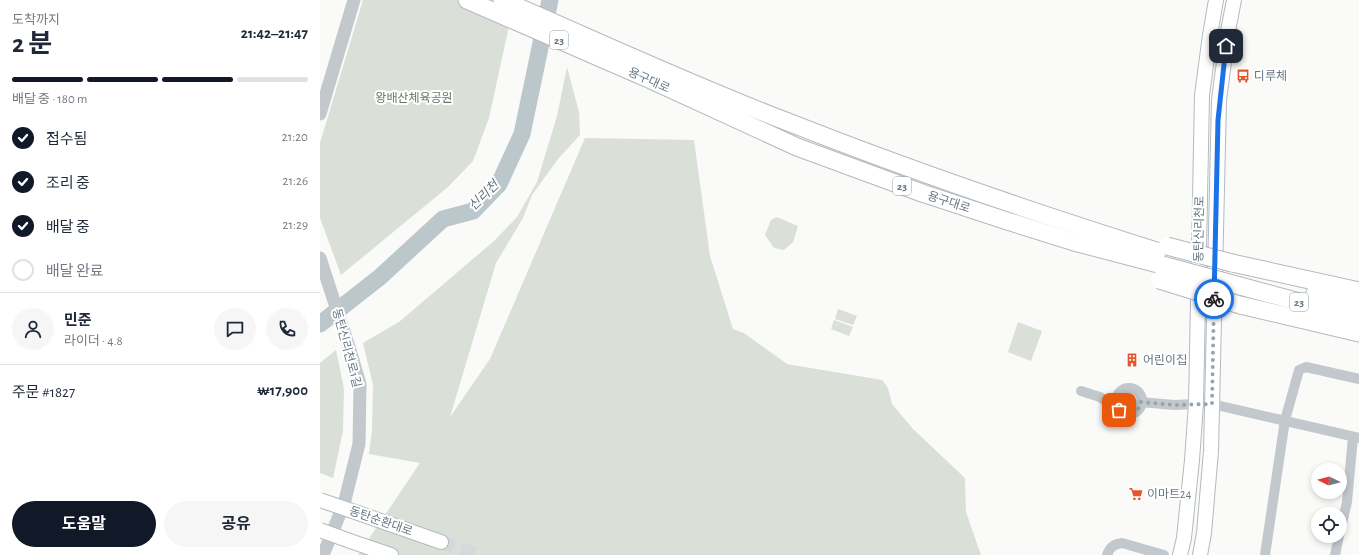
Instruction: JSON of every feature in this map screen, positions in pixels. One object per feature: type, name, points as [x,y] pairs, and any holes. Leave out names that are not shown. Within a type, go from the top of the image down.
[{"type":"highway","name":"용구대로","points":[[467,0],[654,74],[1113,245],[1164,261],[1241,276],[1359,304]]},
{"type":"highway","name":"용구대로","points":[[502,0],[654,74]]},
{"type":"highway","points":[[1113,245],[1164,261],[1240,305],[1359,333]]},
{"type":"highway","name":"용구대로","points":[[1241,276],[1359,318]]},
{"type":"highway","points":[[1241,276],[1359,291]]},
{"type":"main road","name":"동탄신리천로","points":[[1180,555],[1184,538],[1196,404],[1202,95],[1216,0]]},
{"type":"main road","name":"동탄신리천로","points":[[1200,555],[1204,533],[1211,451],[1218,120],[1228,31],[1234,0]]},
{"type":"main road","points":[[1196,404],[1212,404]]},
{"type":"main road","name":"동탄순환대로","points":[[320,500],[441,542]]},
{"type":"main road","points":[[320,530],[391,555]]},
{"type":"street","points":[[320,114],[354,0]]},
{"type":"street","name":"동탄신리천로1길","points":[[320,258],[360,384],[359,444],[344,504],[323,555]]},
{"type":"street","points":[[1265,555],[1285,420],[1299,370],[1306,367],[1359,379]]},
{"type":"street","points":[[1081,391],[1100,397],[1126,414],[1138,410],[1141,402],[1139,394],[1133,389],[1125,389],[1110,397],[1100,397]]},
{"type":"street","points":[[1118,394],[1116,402],[1119,410]]},
{"type":"street","points":[[1141,402],[1174,405],[1196,404]]},
{"type":"street","points":[[1212,404],[1356,437],[1346,507]]},
{"type":"street","points":[[1107,555],[1112,546],[1116,543],[1122,543],[1164,555]]},
{"type":"street","points":[[1335,555],[1338,543]]},
{"type":"green space","name":"왕배산체육공원","points":[[363,0],[469,0],[511,17],[489,118],[473,161],[448,187],[341,275],[320,218],[320,143]]},
{"type":"green space","points":[[567,67],[579,112],[580,135],[558,159],[532,195],[523,218],[496,263],[450,417],[490,359],[585,138],[694,140],[710,256],[733,329],[744,333],[787,364],[882,380],[888,388],[892,404],[913,429],[965,478],[966,512],[981,555],[358,555],[420,463],[369,454],[372,431],[373,385],[363,343],[399,322],[494,241],[517,217],[537,182],[557,116]]},
{"type":"green space","points":[[777,217],[798,226],[793,242],[784,250],[774,248],[765,235],[771,220]]},
{"type":"green space","points":[[838,309],[857,316],[853,325],[835,319]]},
{"type":"green space","points":[[834,320],[853,327],[849,336],[831,329]]},
{"type":"green space","points":[[1018,322],[1042,331],[1031,361],[1008,352]]},
{"type":"green space","points":[[336,350],[344,389],[343,431],[333,478],[320,473],[320,363]]},
{"type":"waterway","name":"신리천","points":[[320,324],[380,277],[443,219],[473,211],[499,184],[522,134],[550,0]]},
{"type":"tunnel","points":[[441,542],[477,555]]},
{"type":"way so far","points":[[1119,410],[1126,414],[1131,414],[1138,410],[1141,402],[1174,405],[1212,404],[1214,299]]},
{"type":"place","name":"디루체","points":[[1243,76]]},
{"type":"place","name":"어린이집","points":[[1132,360]]},
{"type":"place","name":"이마트24","points":[[1136,494]]},
{"type":"route","points":[[1214,299],[1218,120],[1226,46]]}]
